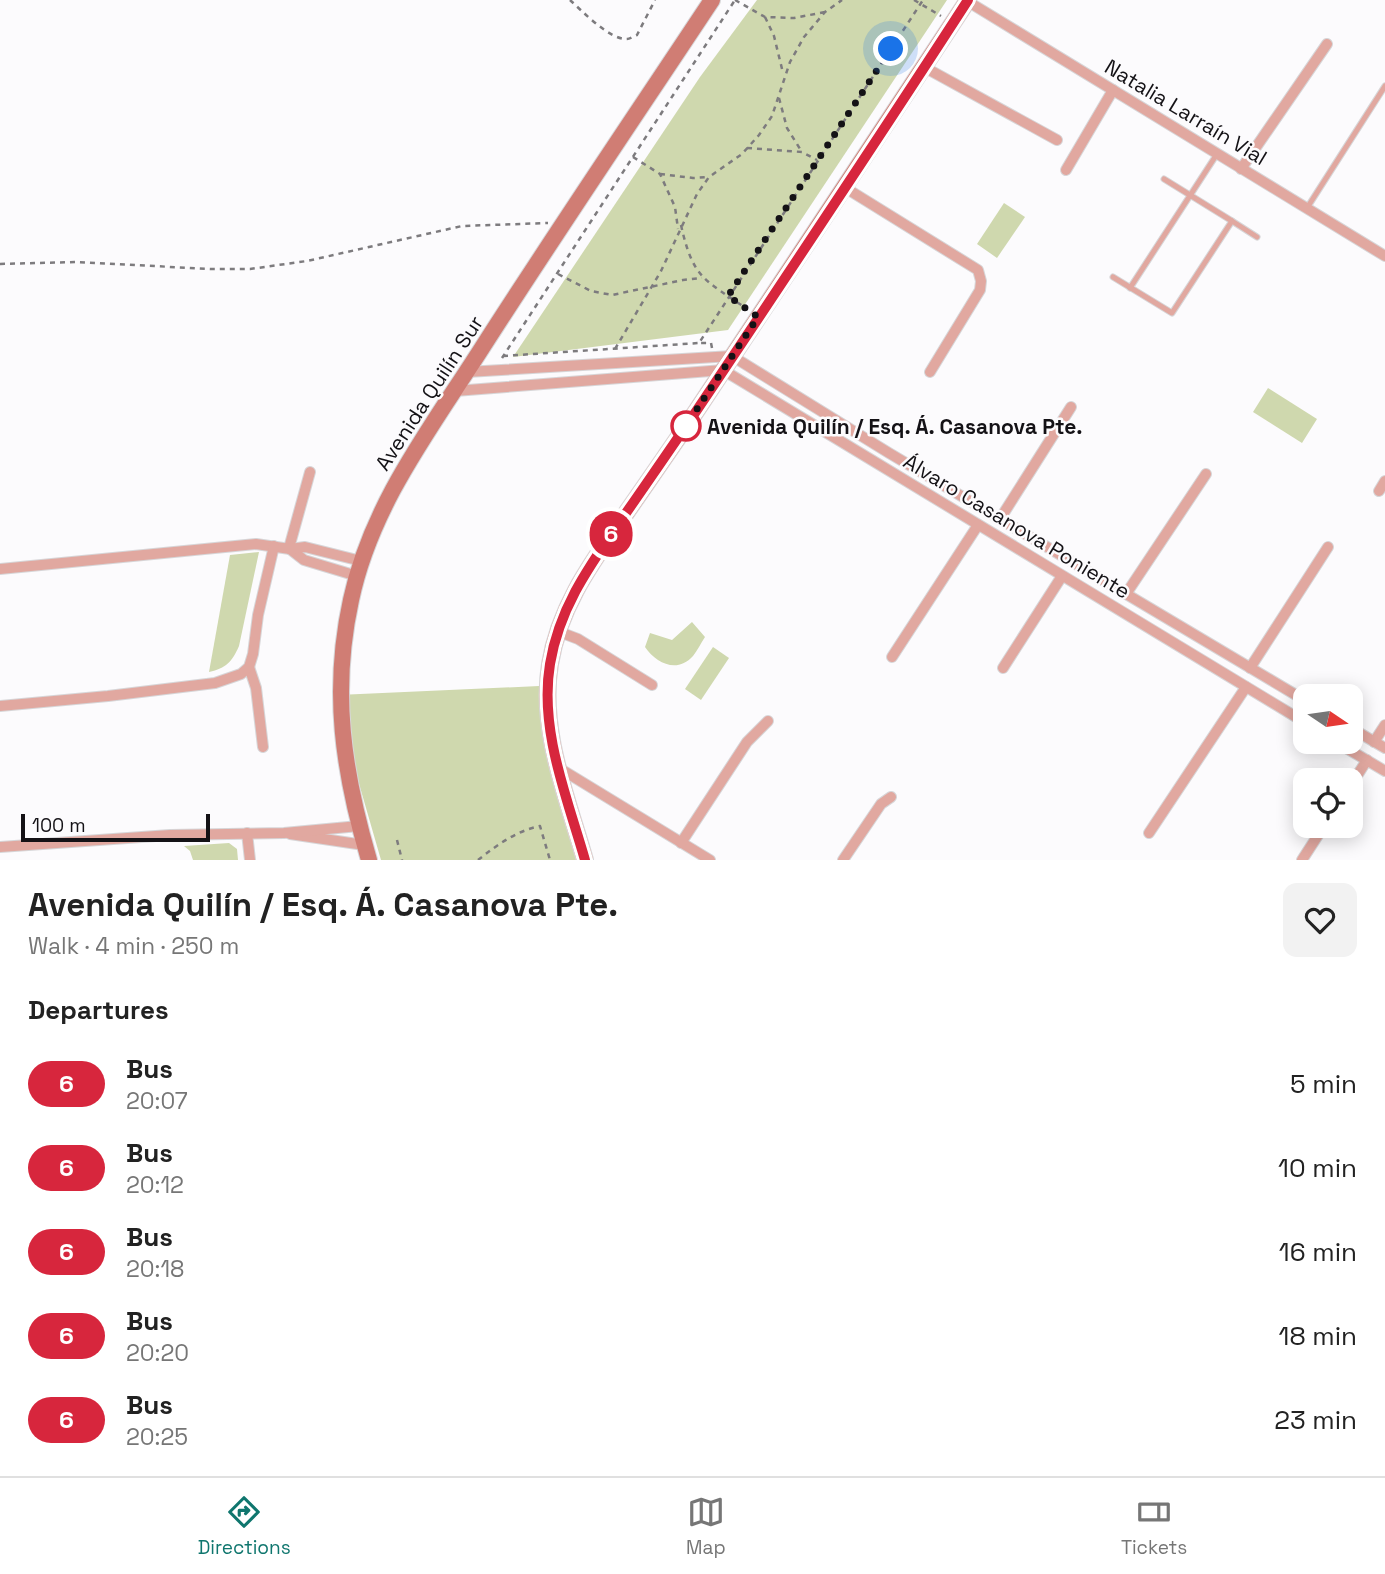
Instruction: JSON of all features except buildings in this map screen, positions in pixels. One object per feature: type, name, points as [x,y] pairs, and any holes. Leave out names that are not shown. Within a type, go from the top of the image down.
[{"type":"street","name":"Avenida Quilín Sur","points":[[366,852],[345,766],[340,692],[346,628],[359,568],[391,491],[562,224],[712,0]]},
{"type":"street","points":[[585,860],[551,736],[547,698],[550,664],[558,631],[572,595],[968,1]]},
{"type":"street","name":"Natalia Larraín Vial","points":[[968,1],[1385,256]]},
{"type":"street","points":[[1241,169],[1327,44]]},
{"type":"street","points":[[924,67],[1057,140]]},
{"type":"street","points":[[1066,170],[1113,90]]},
{"type":"street","points":[[844,187],[978,270],[980,290],[930,372]]},
{"type":"street","points":[[467,372],[732,356]]},
{"type":"street","name":"Álvaro Casanova Poniente","points":[[732,356],[1293,693]]},
{"type":"street","points":[[455,391],[723,370]]},
{"type":"street","name":"Álvaro Casanova Poniente","points":[[723,370],[1293,715]]},
{"type":"street","points":[[1000,519],[1071,407]]},
{"type":"street","points":[[289,549],[310,472]]},
{"type":"street","points":[[1126,594],[1206,474]]},
{"type":"street","points":[[892,657],[978,525]]},
{"type":"street","points":[[0,569],[256,544],[289,549],[305,547],[359,568]]},
{"type":"street","points":[[0,706],[215,683],[242,674],[249,667],[253,654],[263,590],[274,546]]},
{"type":"street","points":[[1250,668],[1328,547]]},
{"type":"street","points":[[1080,587],[1088,571]]},
{"type":"street","points":[[1003,668],[1062,576]]},
{"type":"street","points":[[558,631],[578,639],[652,685]]},
{"type":"street","points":[[249,667],[256,688],[264,747]]},
{"type":"street","points":[[1149,834],[1246,687]]},
{"type":"street","points":[[681,843],[753,733],[768,720]]},
{"type":"street","points":[[1374,742],[1385,725]]},
{"type":"street","points":[[1363,735],[1385,748]]},
{"type":"street","points":[[1357,754],[1385,771]]},
{"type":"street","points":[[1362,768],[1367,760]]},
{"type":"street","points":[[559,768],[710,860]]},
{"type":"street","points":[[843,860],[881,804],[891,797]]},
{"type":"street","points":[[0,847],[359,826]]},
{"type":"street","points":[[284,832],[366,852]]},
{"type":"street","points":[[247,833],[250,860]]},
{"type":"street","points":[[1302,860],[1316,838]]},
{"type":"lane","points":[[1307,208],[1385,86]]},
{"type":"lane","points":[[1130,288],[1217,154]]},
{"type":"lane","points":[[1164,179],[1257,237]]},
{"type":"lane","points":[[1113,277],[1172,313],[1232,221]]},
{"type":"path","points":[[570,0],[614,36],[627,39],[638,35],[655,0]]},
{"type":"path","points":[[494,370],[735,0],[765,17],[794,18],[825,12]]},
{"type":"path","points":[[615,349],[652,286],[687,211],[709,177],[747,148],[772,116],[784,76],[804,37],[825,12],[842,0]]},
{"type":"path","points":[[914,0],[922,2],[953,22]]},
{"type":"path","points":[[699,343],[922,2]]},
{"type":"path","points":[[765,17],[774,36],[784,76]]},
{"type":"path","points":[[779,98],[787,128],[802,152]]},
{"type":"path","points":[[747,148],[802,152],[817,160]]},
{"type":"path","points":[[633,156],[660,174],[709,177]]},
{"type":"path","points":[[660,174],[675,207],[678,232]]},
{"type":"path","points":[[0,264],[77,262],[250,269],[307,261],[462,226],[538,223]]},
{"type":"path","points":[[681,225],[687,250],[702,278],[758,317]]},
{"type":"path","points":[[556,273],[591,291],[612,295],[702,278]]},
{"type":"path","points":[[503,356],[712,343],[712,357]]},
{"type":"path","points":[[480,859],[515,835],[540,826],[550,860]]},
{"type":"path","points":[[397,840],[402,860]]},
{"type":"green space","points":[[757,0],[947,0],[728,330],[513,357],[700,77]]},
{"type":"green space","points":[[1004,203],[1025,217],[997,258],[977,244]]},
{"type":"green space","points":[[1268,388],[1317,419],[1302,443],[1253,412]]},
{"type":"green space","points":[[259,552],[239,646],[228,664],[209,672],[230,555]]},
{"type":"green space","points":[[692,622],[705,637],[687,661],[674,665],[661,662],[645,647],[650,633],[672,640]]},
{"type":"green space","points":[[713,647],[729,658],[701,700],[685,689]]},
{"type":"green space","points":[[539,686],[542,710],[579,860],[381,860],[345,735],[338,695]]},
{"type":"green space","points":[[229,843],[237,849],[238,860],[193,860],[190,851],[184,846]]},
{"type":"bus line","name":"6","points":[[585,860],[551,736],[547,698],[550,664],[558,631],[572,595],[968,0]]},
{"type":"place","name":"Avenida Quilín / Esq. Á. Casanova Pte.","points":[[686,426]]},
{"type":"route","points":[[686,426],[681,433],[758,317],[728,296],[891,49]]}]
